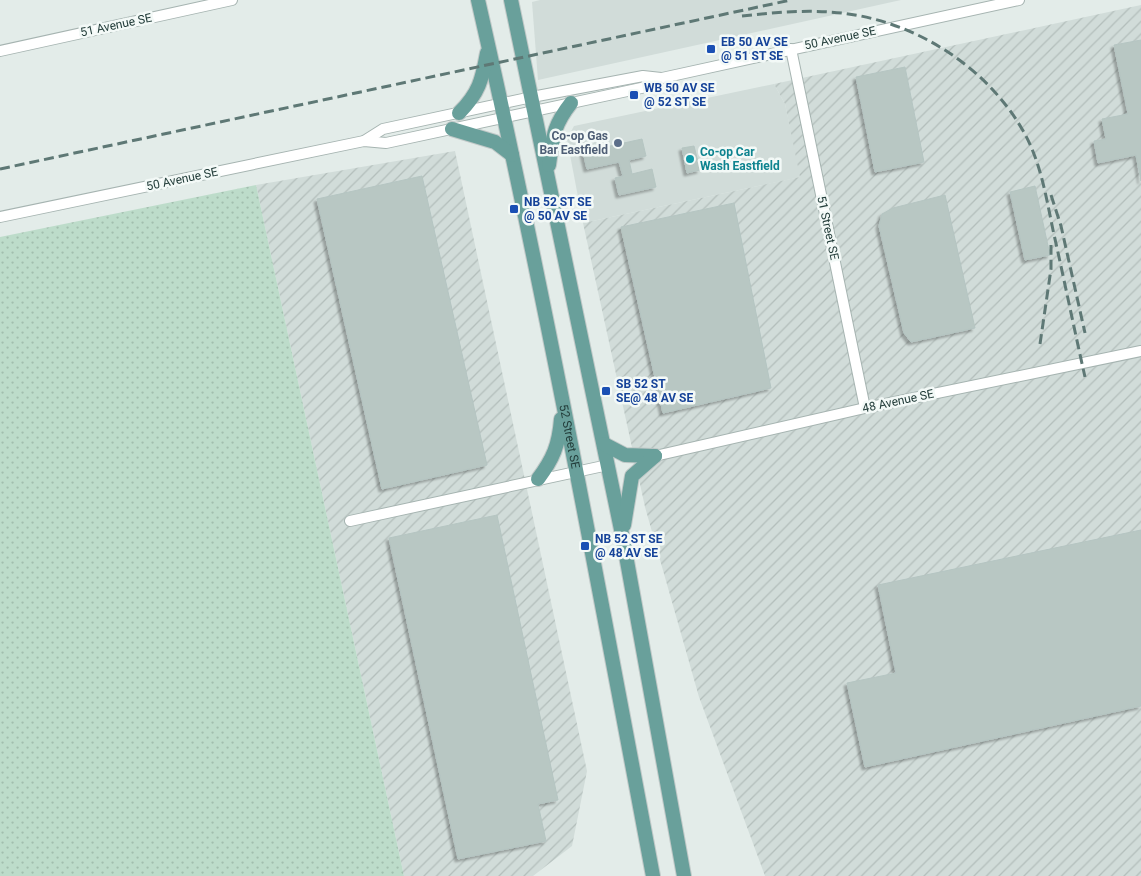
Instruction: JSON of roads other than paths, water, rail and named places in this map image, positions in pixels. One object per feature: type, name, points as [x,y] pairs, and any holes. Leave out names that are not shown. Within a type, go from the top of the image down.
[{"type":"main road","name":"52 Street SE","points":[[478,0],[503,110],[577,471],[653,876]]},
{"type":"main road","points":[[511,0],[623,539],[684,876]]},
{"type":"main road","points":[[459,113],[474,96],[481,82],[488,45]]},
{"type":"main road","points":[[548,176],[556,125],[571,103]]},
{"type":"main road","points":[[452,129],[495,142],[512,154]]},
{"type":"main road","points":[[538,480],[550,462],[560,438],[562,401]]},
{"type":"main road","points":[[604,444],[625,455],[655,456]]},
{"type":"main road","points":[[623,539],[632,476],[655,456]]},
{"type":"main road","points":[[676,825],[693,876]]},
{"type":"street","name":"51 Avenue SE","points":[[0,51],[232,0]]},
{"type":"street","name":"50 Avenue SE","points":[[533,104],[571,103],[646,87],[662,78],[1019,0]]},
{"type":"street","name":"51 Street SE","points":[[791,49],[866,408]]},
{"type":"street","name":"50 Avenue SE","points":[[364,141],[383,129],[459,113],[503,110],[533,104],[643,76],[662,78]]},
{"type":"street","name":"50 Avenue SE","points":[[0,217],[364,141],[386,143],[452,129],[503,110]]},
{"type":"street","name":"48 Avenue SE","points":[[655,456],[866,408],[1141,351]]},
{"type":"street","points":[[350,521],[608,465]]},
{"type":"railway","points":[[0,169],[791,0]]},
{"type":"railway","points":[[742,16],[818,11],[858,15],[914,33],[940,47],[986,83],[1006,105],[1022,129],[1038,165],[1085,377]]},
{"type":"railway","points":[[1051,195],[1061,226],[1085,333]]},
{"type":"railway","points":[[1040,344],[1051,269],[1051,245]]},
{"type":"place","name":"EB 50 AV SE @ 51 ST SE","points":[[711,49]]},
{"type":"place","name":"WB 50 AV SE @ 52 ST SE","points":[[634,95]]},
{"type":"place","name":"Co-op Gas Bar Eastfield","points":[[618,143]]},
{"type":"place","name":"Co-op Car Wash Eastfield","points":[[690,159]]},
{"type":"place","name":"NB 52 ST SE @ 50 AV SE","points":[[514,209]]},
{"type":"place","name":"SB 52 ST SE@ 48 AV SE","points":[[606,391]]},
{"type":"place","name":"NB 52 ST SE @ 48 AV SE","points":[[585,546]]}]
